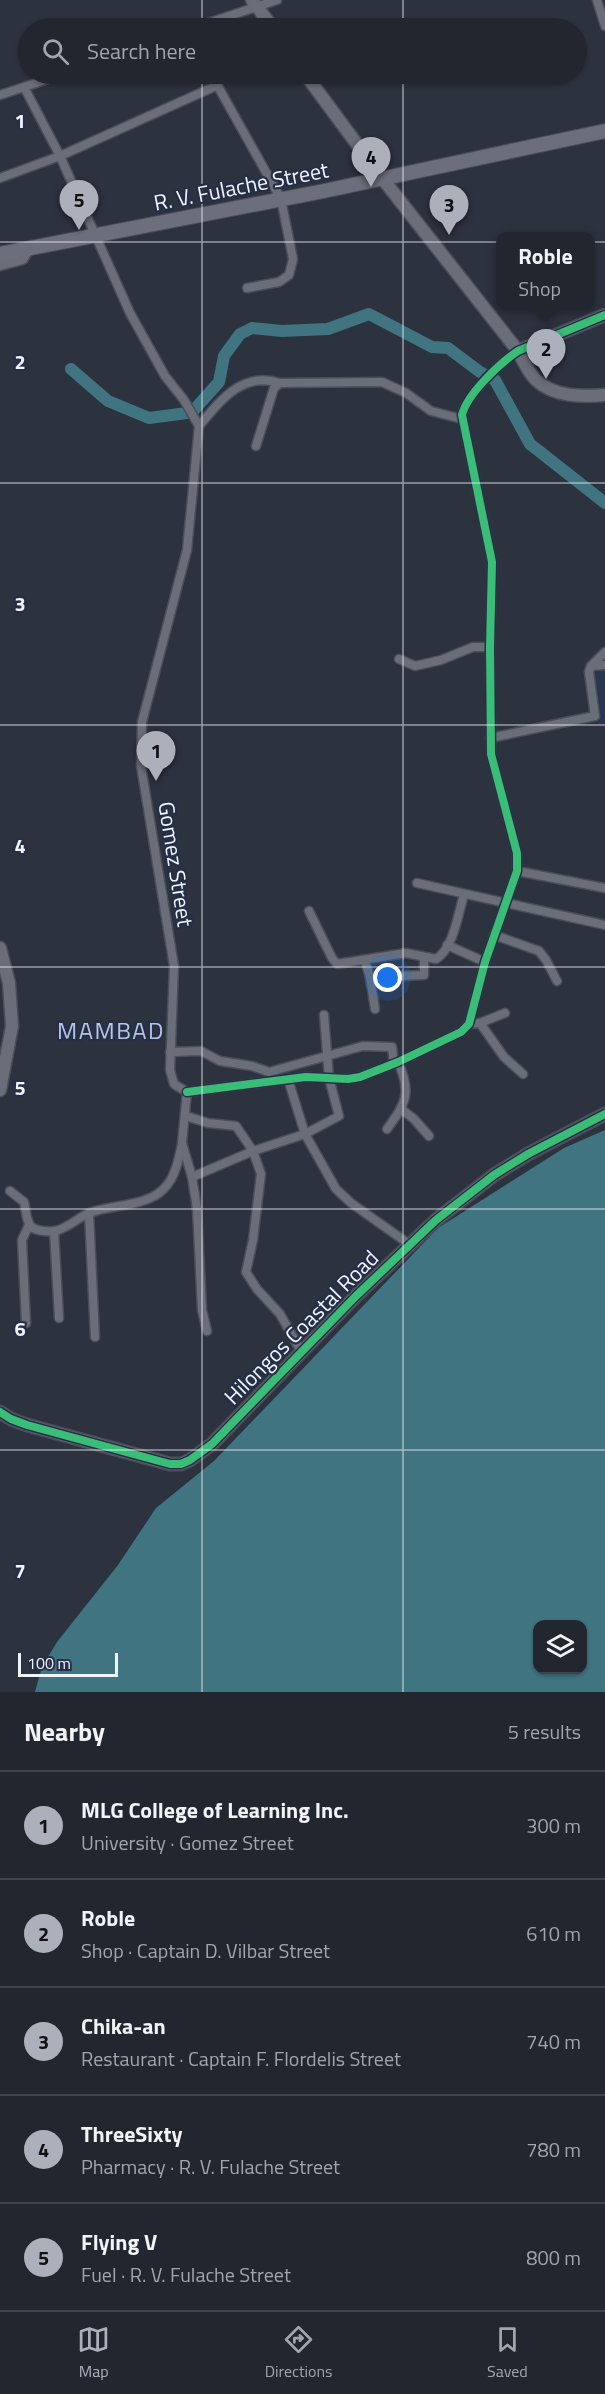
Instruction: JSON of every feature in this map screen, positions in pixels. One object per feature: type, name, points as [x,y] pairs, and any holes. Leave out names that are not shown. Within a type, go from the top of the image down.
[{"type":"main road","name":"R. V. Fulache Street","points":[[0,254],[281,200],[605,130]]},
{"type":"street","points":[[217,18],[254,3],[277,0]]},
{"type":"street","points":[[597,0],[605,26]]},
{"type":"street","points":[[254,3],[265,18]]},
{"type":"street","points":[[0,95],[33,84]]},
{"type":"street","points":[[312,84],[382,178],[518,351],[535,379],[567,395],[605,395]]},
{"type":"street","points":[[0,178],[60,156],[218,85],[281,200],[292,259],[289,274],[279,282],[247,288]]},
{"type":"street","points":[[24,87],[60,156],[130,313],[165,376],[184,400],[199,426],[222,399],[242,384],[265,378],[280,383],[382,382],[406,393],[431,411],[462,419]]},
{"type":"street","points":[[0,264],[22,258],[26,249]]},
{"type":"street","points":[[29,1225],[35,1229],[54,1232],[88,1213],[148,1198],[159,1193],[168,1185],[174,1174],[182,1143],[187,1092],[288,1079],[360,1077],[396,1063],[461,1032],[468,1024],[485,962],[517,871],[517,853],[491,754],[492,562],[462,419],[465,405],[505,359],[518,351],[600,318]]},
{"type":"street","points":[[256,446],[274,388],[280,383]]},
{"type":"street","name":"Gomez Street","points":[[187,1092],[174,1084],[170,1070],[174,966],[141,766],[142,722],[187,550],[199,426]]},
{"type":"street","points":[[399,659],[415,666],[441,660],[473,647],[490,647]]},
{"type":"street","points":[[490,738],[595,717],[588,678],[591,666],[605,652]]},
{"type":"street","points":[[591,666],[605,665]]},
{"type":"street","points":[[517,871],[605,888]]},
{"type":"street","points":[[417,883],[605,925]]},
{"type":"street","points":[[309,911],[335,962],[344,964],[406,953],[436,959],[440,957],[447,945],[464,895]]},
{"type":"street","points":[[494,935],[539,951],[557,981]]},
{"type":"street","points":[[447,945],[485,962]]},
{"type":"street","points":[[0,948],[9,983],[12,1026],[0,1090]]},
{"type":"street","points":[[370,978],[424,975],[424,957]]},
{"type":"street","points":[[365,961],[375,1009]]},
{"type":"street","points":[[468,1024],[480,1023],[505,1013]]},
{"type":"street","points":[[192,1177],[253,1151],[305,1134],[339,1116],[326,1057],[324,1015]]},
{"type":"street","points":[[480,1023],[504,1057],[523,1074]]},
{"type":"street","points":[[170,1052],[201,1051],[220,1061],[252,1066],[269,1072],[363,1046],[392,1047],[396,1063],[406,1082],[406,1095],[401,1109],[387,1129]]},
{"type":"street","points":[[288,1079],[305,1134],[336,1189],[351,1203],[409,1244]]},
{"type":"street","points":[[401,1109],[414,1119],[429,1136]]},
{"type":"street","name":"Hilongos Coastal Road","points":[[0,1412],[27,1425],[155,1461],[181,1464],[190,1460],[212,1444],[409,1244],[466,1195],[528,1154],[605,1114]]},
{"type":"street","points":[[186,1116],[208,1123],[236,1126],[253,1151],[261,1174],[246,1272],[257,1289],[280,1314],[302,1353]]},
{"type":"street","points":[[182,1143],[192,1177],[197,1209],[202,1310],[207,1331]]},
{"type":"street","points":[[10,1191],[24,1202],[29,1225],[22,1240],[26,1323]]},
{"type":"street","points":[[88,1213],[95,1337]]},
{"type":"street","points":[[54,1232],[58,1318]]},
{"type":"shaded area","points":[[605,668],[605,726],[598,724],[592,686],[593,674]]},
{"type":"shaded area","points":[[605,1130],[605,1692],[35,1692],[42,1667],[57,1642],[118,1565],[156,1508],[214,1461],[438,1228],[564,1148]]},
{"type":"waterway","points":[[193,411],[219,382],[224,356],[240,334],[252,328],[282,331],[328,329],[369,314],[432,347],[448,348],[480,372],[495,380],[530,444],[605,503]]},
{"type":"waterway","points":[[71,369],[108,401],[149,418],[187,413]]},
{"type":"cycle path","points":[[187,1092],[306,1077],[348,1079],[360,1077],[461,1032],[469,1024],[485,962],[517,871],[517,853],[491,754],[492,562],[462,415],[477,389],[502,363],[518,351],[605,315]]},
{"type":"cycle path","points":[[0,1412],[27,1425],[170,1464],[181,1464],[190,1460],[212,1444],[356,1296],[436,1220],[494,1175],[528,1154],[605,1114]]},
{"type":"place","name":"ThreeSixty","points":[[371,187]]},
{"type":"place","name":"Flying V","points":[[79,230]]},
{"type":"place","name":"Chika-an","points":[[449,235]]},
{"type":"place","name":"Roble","points":[[546,379]]},
{"type":"place","name":"MLG College of Learning Inc.","points":[[156,781]]},
{"type":"district","name":"MAMBAD","points":[[111,1031]]}]
